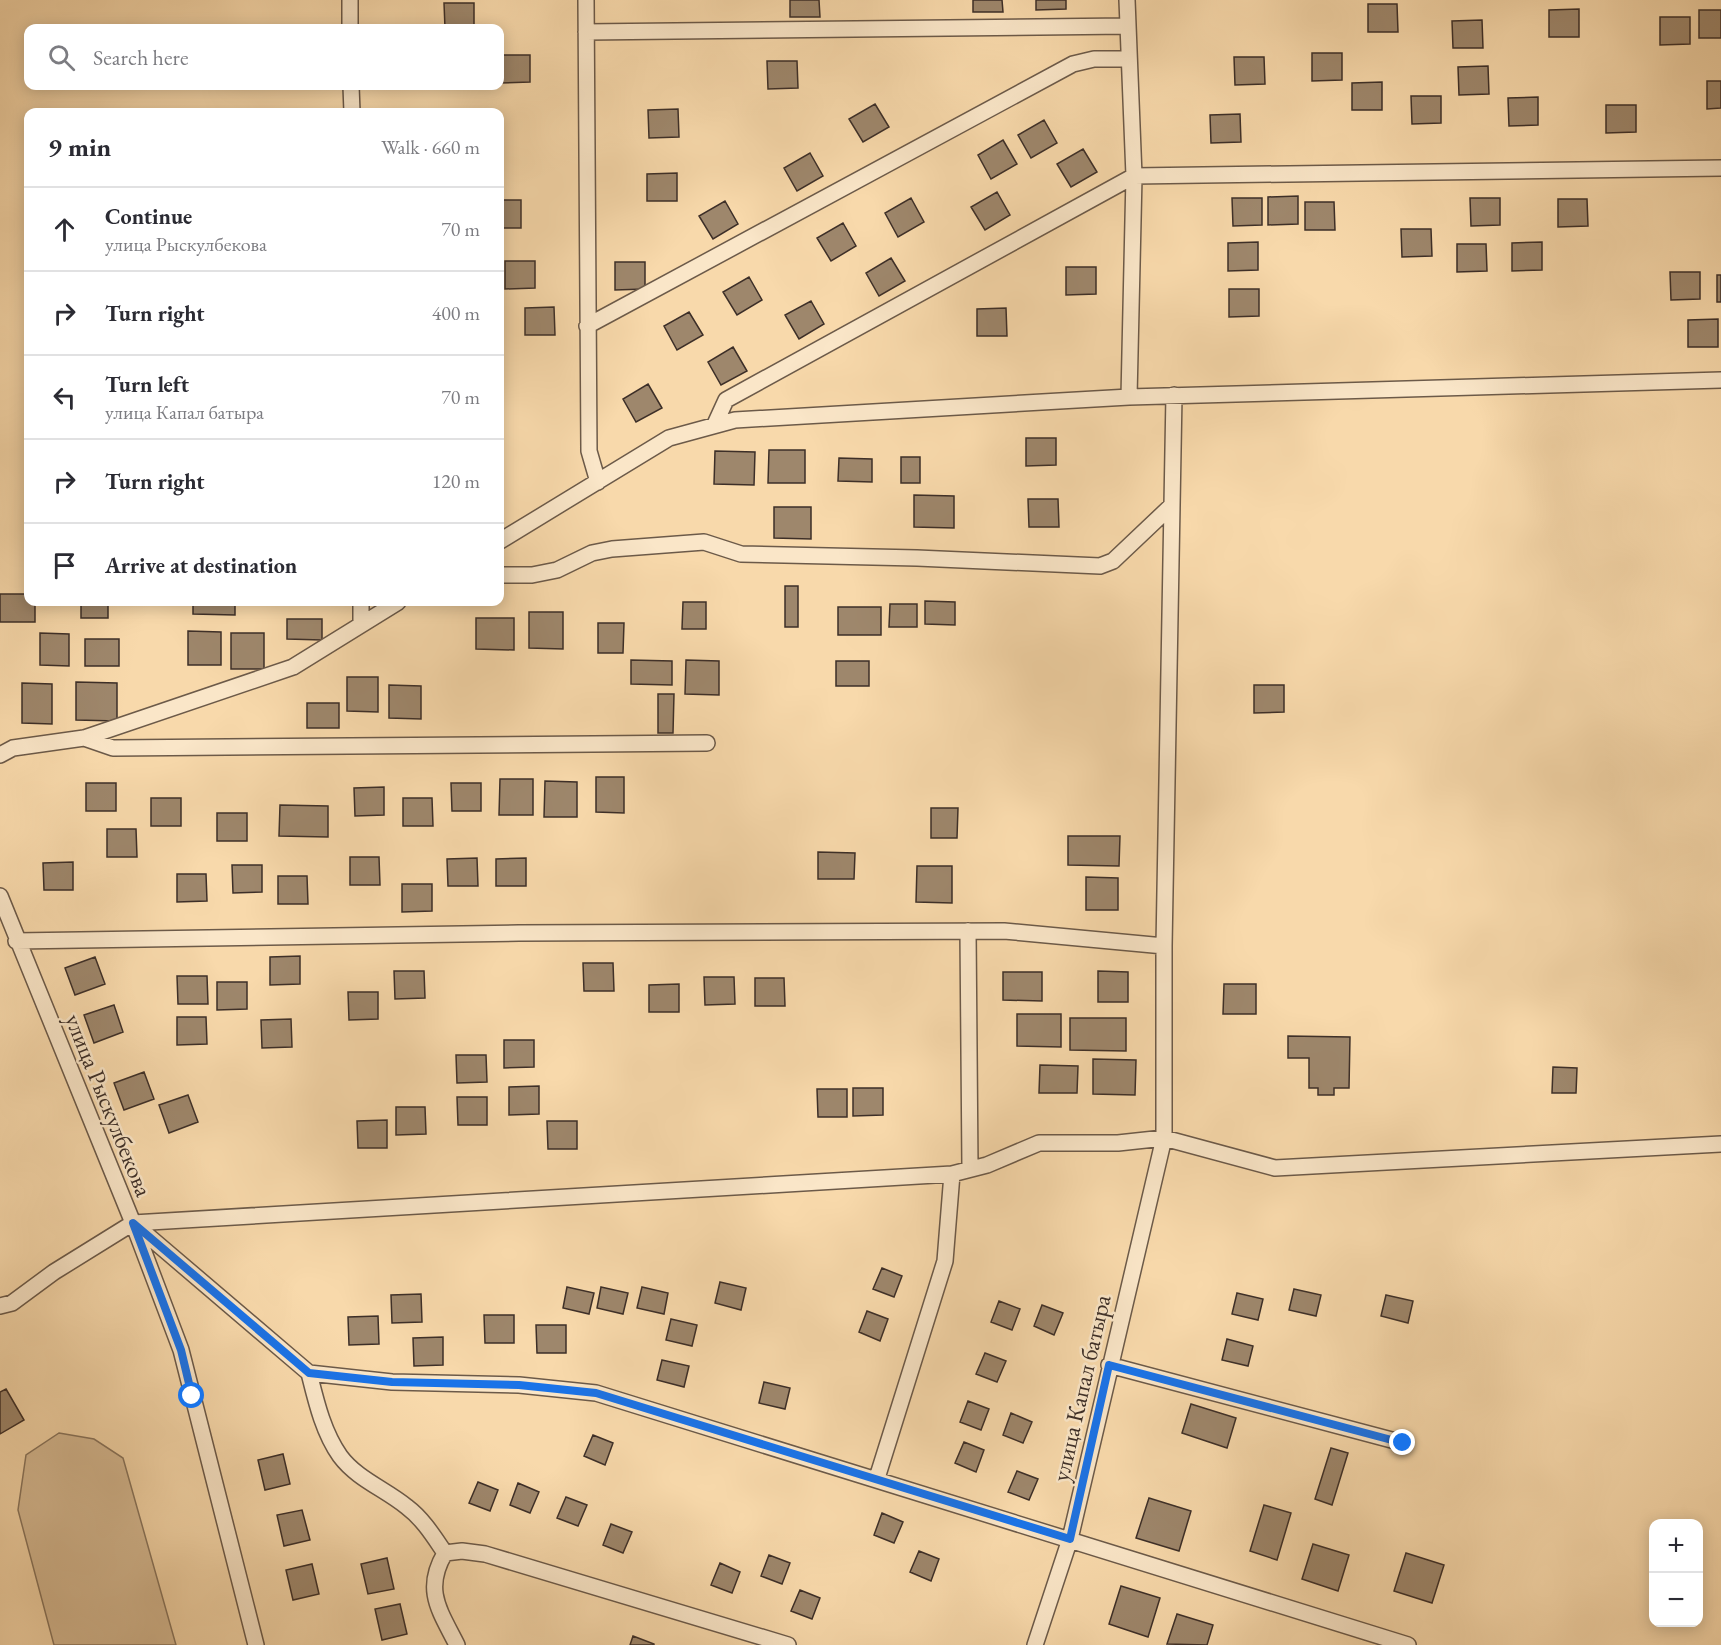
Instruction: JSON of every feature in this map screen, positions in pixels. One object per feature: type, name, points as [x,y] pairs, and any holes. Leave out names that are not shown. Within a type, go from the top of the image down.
[{"type":"street","points":[[350,0],[350,24]]},
{"type":"street","points":[[586,0],[589,451],[598,482]]},
{"type":"street","points":[[1127,0],[1134,176],[1130,397]]},
{"type":"street","points":[[586,32],[1128,26]]},
{"type":"street","points":[[587,326],[1073,64],[1094,59],[1130,59]]},
{"type":"street","points":[[351,90],[352,108]]},
{"type":"street","points":[[715,424],[726,400],[1134,176],[1721,168]]},
{"type":"street","points":[[504,539],[669,438],[735,420],[1174,395],[1721,380]]},
{"type":"street","name":"улица Капал батыра","points":[[1035,1645],[1070,1539],[1164,1138],[1164,946],[1170,507],[1174,395]]},
{"type":"street","points":[[504,575],[532,575],[557,570],[592,553],[612,549],[704,542],[741,554],[917,558],[1100,566],[1113,561],[1170,507]]},
{"type":"street","points":[[361,606],[361,624]]},
{"type":"street","points":[[0,755],[13,748],[84,738],[293,667],[391,606]]},
{"type":"street","points":[[84,738],[113,748],[707,743]]},
{"type":"street","name":"улица Рыскулбекова","points":[[0,896],[16,941],[133,1223],[181,1350],[256,1645]]},
{"type":"street","points":[[968,931],[970,1168]]},
{"type":"street","points":[[16,941],[519,933],[1005,931],[1164,946]]},
{"type":"street","points":[[0,1306],[12,1303],[54,1272],[133,1223],[952,1174],[987,1165],[1039,1143],[1118,1143],[1164,1138],[1275,1168],[1721,1144]]},
{"type":"street","points":[[877,1478],[945,1261],[952,1174]]},
{"type":"street","points":[[133,1223],[309,1373],[392,1382],[519,1385],[596,1393],[877,1478],[1408,1645]]},
{"type":"street","points":[[1109,1365],[1403,1443]]},
{"type":"street","points":[[309,1373],[320,1416],[340,1456],[357,1474],[407,1507],[423,1522],[446,1553]]},
{"type":"street","points":[[446,1553],[462,1551],[485,1554],[788,1645]]},
{"type":"street","points":[[446,1553],[434,1577],[434,1587],[440,1610],[457,1645]]},
{"type":"shaded area","points":[[59,1433],[94,1439],[123,1458],[176,1645],[54,1645],[18,1510],[26,1455]]},
{"type":"building","points":[[790,0],[819,0],[820,17],[790,17]]},
{"type":"building","points":[[973,0],[1002,0],[1003,12],[973,12]]},
{"type":"building","points":[[1036,0],[1066,0],[1066,9],[1036,10]]},
{"type":"building","points":[[444,3],[474,3],[474,24],[445,24]]},
{"type":"building","points":[[1368,4],[1397,4],[1398,32],[1368,32]]},
{"type":"building","points":[[1579,9],[1579,37],[1549,37],[1549,10]]},
{"type":"building","points":[[1699,10],[1721,10],[1721,38],[1699,38]]},
{"type":"building","points":[[1660,17],[1690,17],[1690,44],[1660,45]]},
{"type":"building","points":[[1482,20],[1483,48],[1453,48],[1452,21]]},
{"type":"building","points":[[1312,53],[1342,53],[1342,80],[1312,81]]},
{"type":"building","points":[[504,55],[530,55],[530,82],[504,83]]},
{"type":"building","points":[[1234,57],[1264,57],[1265,84],[1235,85]]},
{"type":"building","points":[[767,61],[797,61],[798,88],[768,89]]},
{"type":"building","points":[[1488,66],[1489,94],[1459,95],[1458,67]]},
{"type":"building","points":[[1707,81],[1721,81],[1721,108],[1707,109]]},
{"type":"building","points":[[1382,82],[1382,110],[1352,110],[1352,83]]},
{"type":"building","points":[[1411,96],[1441,96],[1441,123],[1412,124]]},
{"type":"building","points":[[1538,97],[1538,125],[1509,126],[1508,98]]},
{"type":"building","points":[[875,104],[889,127],[863,142],[849,119]]},
{"type":"building","points":[[1606,105],[1636,105],[1636,132],[1606,133]]},
{"type":"building","points":[[678,109],[679,137],[649,138],[648,110]]},
{"type":"building","points":[[1240,114],[1241,142],[1211,143],[1210,115]]},
{"type":"building","points":[[1044,120],[1057,143],[1031,158],[1018,135]]},
{"type":"building","points":[[1003,140],[1017,164],[991,179],[978,155]]},
{"type":"building","points":[[1083,149],[1097,172],[1071,187],[1057,164]]},
{"type":"building","points":[[810,153],[823,176],[797,191],[784,168]]},
{"type":"building","points":[[677,173],[677,201],[647,201],[647,174]]},
{"type":"building","points":[[997,192],[1010,215],[985,230],[971,207]]},
{"type":"building","points":[[1298,196],[1298,224],[1268,225],[1268,197]]},
{"type":"building","points":[[911,198],[924,222],[898,237],[885,213]]},
{"type":"building","points":[[1232,198],[1262,198],[1262,225],[1233,226]]},
{"type":"building","points":[[1470,198],[1500,198],[1500,225],[1471,226]]},
{"type":"building","points":[[1558,199],[1587,199],[1588,226],[1558,227]]},
{"type":"building","points":[[504,200],[521,200],[521,228],[504,228]]},
{"type":"building","points":[[725,201],[738,224],[713,239],[699,216]]},
{"type":"building","points":[[1305,202],[1334,202],[1335,230],[1305,230]]},
{"type":"building","points":[[843,223],[856,246],[831,261],[817,238]]},
{"type":"building","points":[[1401,229],[1431,229],[1432,256],[1402,257]]},
{"type":"building","points":[[1258,242],[1258,270],[1228,271],[1228,243]]},
{"type":"building","points":[[1542,242],[1542,270],[1512,271],[1512,243]]},
{"type":"building","points":[[1457,244],[1486,244],[1487,271],[1457,272]]},
{"type":"building","points":[[891,258],[905,281],[879,296],[866,273]]},
{"type":"building","points":[[505,261],[535,261],[535,288],[505,289]]},
{"type":"building","points":[[615,262],[645,262],[645,289],[615,290]]},
{"type":"building","points":[[1066,267],[1096,267],[1096,294],[1066,295]]},
{"type":"building","points":[[1670,272],[1700,272],[1700,299],[1671,300]]},
{"type":"building","points":[[1717,275],[1721,275],[1721,302],[1717,302]]},
{"type":"building","points":[[749,277],[762,300],[737,315],[723,292]]},
{"type":"building","points":[[1229,289],[1259,289],[1259,316],[1229,317]]},
{"type":"building","points":[[811,301],[824,324],[799,339],[785,315]]},
{"type":"building","points":[[554,307],[555,335],[525,335],[525,308]]},
{"type":"building","points":[[1006,308],[1007,336],[977,336],[977,309]]},
{"type":"building","points":[[689,312],[703,335],[677,350],[664,326]]},
{"type":"building","points":[[1718,319],[1718,347],[1688,347],[1688,320]]},
{"type":"building","points":[[733,347],[747,371],[721,385],[708,362]]},
{"type":"building","points":[[648,384],[662,408],[636,422],[623,399]]},
{"type":"building","points":[[1026,438],[1056,438],[1056,465],[1026,466]]},
{"type":"building","points":[[769,450],[805,450],[805,483],[768,483]]},
{"type":"building","points":[[715,451],[755,452],[754,485],[714,484]]},
{"type":"building","points":[[901,457],[920,457],[920,483],[901,483]]},
{"type":"building","points":[[839,458],[872,459],[872,482],[838,481]]},
{"type":"building","points":[[914,495],[954,496],[954,528],[914,527]]},
{"type":"building","points":[[1028,499],[1058,499],[1059,527],[1029,527]]},
{"type":"building","points":[[774,507],[811,507],[811,539],[774,538]]},
{"type":"building","points":[[785,586],[798,586],[798,627],[785,627]]},
{"type":"building","points":[[0,594],[24,594],[24,606],[35,606],[35,622],[0,622]]},
{"type":"building","points":[[925,601],[955,602],[955,625],[925,624]]},
{"type":"building","points":[[683,602],[706,602],[706,629],[682,629]]},
{"type":"building","points":[[890,604],[917,604],[917,627],[889,627]]},
{"type":"building","points":[[81,606],[108,606],[108,618],[81,618]]},
{"type":"building","points":[[193,606],[235,606],[235,615],[193,614]]},
{"type":"building","points":[[838,607],[881,607],[881,635],[838,635]]},
{"type":"building","points":[[529,612],[563,612],[563,649],[529,648]]},
{"type":"building","points":[[476,618],[514,618],[514,650],[476,649]]},
{"type":"building","points":[[287,619],[322,619],[322,640],[287,639]]},
{"type":"building","points":[[598,623],[624,623],[623,653],[598,653]]},
{"type":"building","points":[[188,631],[221,632],[221,665],[188,665]]},
{"type":"building","points":[[40,633],[69,634],[69,666],[40,665]]},
{"type":"building","points":[[231,633],[264,633],[264,669],[231,669]]},
{"type":"building","points":[[85,639],[119,639],[119,666],[85,666]]},
{"type":"building","points":[[631,660],[672,661],[672,685],[631,684]]},
{"type":"building","points":[[686,660],[719,661],[719,695],[685,694]]},
{"type":"building","points":[[836,661],[869,661],[869,686],[836,686]]},
{"type":"building","points":[[347,677],[378,677],[378,712],[347,711]]},
{"type":"building","points":[[76,682],[117,683],[117,721],[76,720]]},
{"type":"building","points":[[22,683],[52,684],[52,724],[22,723]]},
{"type":"building","points":[[389,685],[421,686],[421,719],[389,718]]},
{"type":"building","points":[[1254,685],[1284,685],[1284,712],[1254,713]]},
{"type":"building","points":[[658,694],[674,694],[673,733],[658,733]]},
{"type":"building","points":[[307,703],[339,703],[339,728],[307,728]]},
{"type":"building","points":[[596,777],[624,777],[624,813],[596,812]]},
{"type":"building","points":[[500,779],[533,779],[533,815],[499,815]]},
{"type":"building","points":[[545,781],[577,782],[577,817],[544,817]]},
{"type":"building","points":[[86,783],[116,783],[116,811],[86,811]]},
{"type":"building","points":[[451,783],[481,783],[481,811],[452,811]]},
{"type":"building","points":[[384,787],[384,815],[355,816],[354,788]]},
{"type":"building","points":[[151,798],[181,798],[181,826],[151,826]]},
{"type":"building","points":[[403,798],[432,798],[433,826],[403,826]]},
{"type":"building","points":[[280,805],[328,806],[328,837],[279,836]]},
{"type":"building","points":[[931,808],[958,808],[957,838],[931,838]]},
{"type":"building","points":[[217,813],[247,813],[247,841],[217,841]]},
{"type":"building","points":[[107,829],[136,829],[137,857],[107,857]]},
{"type":"building","points":[[1068,836],[1120,836],[1119,866],[1068,865]]},
{"type":"building","points":[[818,852],[855,853],[854,879],[818,879]]},
{"type":"building","points":[[350,857],[379,857],[380,885],[350,885]]},
{"type":"building","points":[[477,858],[478,886],[448,886],[447,859]]},
{"type":"building","points":[[526,858],[526,886],[496,886],[496,859]]},
{"type":"building","points":[[73,862],[73,890],[44,890],[43,863]]},
{"type":"building","points":[[232,865],[262,865],[262,892],[233,893]]},
{"type":"building","points":[[917,866],[952,866],[952,903],[916,902]]},
{"type":"building","points":[[177,874],[206,874],[207,901],[177,902]]},
{"type":"building","points":[[278,876],[307,876],[308,904],[278,904]]},
{"type":"building","points":[[1086,877],[1118,878],[1118,910],[1086,910]]},
{"type":"building","points":[[402,884],[432,884],[432,911],[402,912]]},
{"type":"building","points":[[300,956],[300,984],[270,985],[270,957]]},
{"type":"building","points":[[95,957],[105,984],[75,995],[65,968]]},
{"type":"building","points":[[583,963],[613,963],[614,991],[584,991]]},
{"type":"building","points":[[394,971],[424,971],[425,998],[395,999]]},
{"type":"building","points":[[1098,971],[1128,972],[1128,1002],[1098,1002]]},
{"type":"building","points":[[1003,972],[1042,972],[1042,1001],[1003,1000]]},
{"type":"building","points":[[177,976],[207,976],[208,1004],[178,1004]]},
{"type":"building","points":[[704,977],[734,977],[735,1004],[705,1005]]},
{"type":"building","points":[[755,978],[784,978],[785,1006],[755,1006]]},
{"type":"building","points":[[217,982],[247,982],[247,1009],[217,1010]]},
{"type":"building","points":[[679,984],[679,1012],[649,1012],[649,985]]},
{"type":"building","points":[[1224,984],[1256,984],[1256,1014],[1223,1014]]},
{"type":"building","points":[[348,992],[378,992],[378,1019],[349,1020]]},
{"type":"building","points":[[114,1005],[123,1032],[94,1043],[84,1015]]},
{"type":"building","points":[[1017,1014],[1061,1014],[1061,1047],[1017,1046]]},
{"type":"building","points":[[177,1017],[206,1017],[207,1044],[177,1045]]},
{"type":"building","points":[[1070,1018],[1126,1018],[1126,1051],[1070,1050]]},
{"type":"building","points":[[291,1019],[292,1047],[262,1048],[261,1020]]},
{"type":"building","points":[[1288,1036],[1350,1037],[1349,1088],[1334,1088],[1334,1095],[1318,1095],[1318,1088],[1309,1088],[1309,1058],[1288,1058]]},
{"type":"building","points":[[504,1040],[534,1040],[534,1067],[504,1068]]},
{"type":"building","points":[[456,1055],[486,1055],[487,1082],[457,1083]]},
{"type":"building","points":[[1093,1059],[1136,1060],[1135,1095],[1093,1094]]},
{"type":"building","points":[[1040,1065],[1078,1066],[1077,1093],[1039,1093]]},
{"type":"building","points":[[1553,1067],[1577,1068],[1576,1093],[1552,1093]]},
{"type":"building","points":[[144,1072],[154,1099],[124,1110],[114,1083]]},
{"type":"building","points":[[539,1086],[539,1114],[509,1115],[509,1087]]},
{"type":"building","points":[[853,1088],[883,1088],[883,1115],[853,1116]]},
{"type":"building","points":[[817,1089],[847,1089],[847,1117],[818,1117]]},
{"type":"building","points":[[188,1095],[198,1122],[169,1133],[159,1105]]},
{"type":"building","points":[[457,1097],[487,1097],[487,1125],[458,1125]]},
{"type":"building","points":[[396,1107],[425,1107],[426,1134],[396,1135]]},
{"type":"building","points":[[387,1120],[387,1148],[358,1148],[357,1121]]},
{"type":"building","points":[[547,1121],[577,1121],[577,1149],[548,1149]]},
{"type":"building","points":[[882,1268],[902,1276],[894,1297],[873,1289]]},
{"type":"building","points":[[720,1282],[746,1288],[741,1310],[715,1303]]},
{"type":"building","points":[[567,1287],[594,1293],[589,1314],[563,1308]]},
{"type":"building","points":[[601,1287],[628,1293],[623,1314],[597,1308]]},
{"type":"building","points":[[642,1287],[668,1293],[664,1314],[637,1308]]},
{"type":"building","points":[[1294,1289],[1321,1295],[1316,1316],[1289,1310]]},
{"type":"building","points":[[1237,1293],[1263,1299],[1258,1320],[1232,1314]]},
{"type":"building","points":[[421,1294],[422,1322],[392,1323],[391,1295]]},
{"type":"building","points":[[1386,1295],[1413,1301],[1408,1323],[1381,1316]]},
{"type":"building","points":[[999,1301],[1020,1309],[1012,1330],[991,1322]]},
{"type":"building","points":[[1042,1305],[1063,1313],[1054,1335],[1034,1326]]},
{"type":"building","points":[[867,1311],[888,1319],[880,1341],[859,1332]]},
{"type":"building","points":[[484,1315],[514,1315],[514,1343],[485,1343]]},
{"type":"building","points":[[378,1316],[379,1344],[349,1345],[348,1317]]},
{"type":"building","points":[[671,1319],[697,1325],[692,1346],[666,1340]]},
{"type":"building","points":[[536,1325],[566,1325],[566,1353],[537,1353]]},
{"type":"building","points":[[443,1337],[443,1365],[414,1366],[413,1338]]},
{"type":"building","points":[[1227,1339],[1253,1346],[1248,1366],[1222,1360]]},
{"type":"building","points":[[985,1353],[1006,1361],[997,1382],[976,1374]]},
{"type":"building","points":[[662,1360],[689,1366],[684,1387],[657,1380]]},
{"type":"building","points":[[764,1382],[790,1388],[785,1409],[759,1403]]},
{"type":"building","points":[[6,1389],[24,1420],[0,1434],[0,1392]]},
{"type":"building","points":[[968,1401],[989,1409],[981,1430],[960,1422]]},
{"type":"building","points":[[1191,1404],[1236,1418],[1227,1448],[1182,1433]]},
{"type":"building","points":[[1011,1413],[1032,1422],[1023,1443],[1003,1435]]},
{"type":"building","points":[[593,1435],[613,1443],[605,1465],[584,1456]]},
{"type":"building","points":[[964,1442],[984,1450],[976,1472],[955,1463]]},
{"type":"building","points":[[1331,1448],[1348,1453],[1332,1505],[1315,1499]]},
{"type":"building","points":[[283,1454],[290,1484],[265,1490],[258,1460]]},
{"type":"building","points":[[1017,1471],[1038,1479],[1029,1500],[1008,1492]]},
{"type":"building","points":[[478,1482],[498,1490],[490,1511],[469,1503]]},
{"type":"building","points":[[518,1483],[539,1492],[530,1513],[510,1505]]},
{"type":"building","points":[[566,1497],[587,1505],[578,1526],[557,1518]]},
{"type":"building","points":[[1149,1498],[1191,1511],[1179,1551],[1136,1538]]},
{"type":"building","points":[[1264,1505],[1291,1513],[1277,1560],[1250,1551]]},
{"type":"building","points":[[302,1510],[310,1540],[284,1546],[277,1515]]},
{"type":"building","points":[[882,1513],[903,1522],[894,1543],[874,1535]]},
{"type":"building","points":[[611,1524],[632,1532],[623,1553],[603,1545]]},
{"type":"building","points":[[1313,1544],[1349,1555],[1338,1591],[1302,1579]]},
{"type":"building","points":[[919,1551],[939,1559],[931,1581],[910,1572]]},
{"type":"building","points":[[1406,1553],[1444,1565],[1432,1603],[1394,1591]]},
{"type":"building","points":[[769,1555],[790,1563],[782,1584],[761,1576]]},
{"type":"building","points":[[387,1558],[394,1589],[368,1594],[361,1564]]},
{"type":"building","points":[[720,1563],[740,1572],[732,1593],[711,1585]]},
{"type":"building","points":[[312,1564],[319,1594],[293,1600],[286,1570]]},
{"type":"building","points":[[1121,1586],[1160,1598],[1148,1637],[1109,1624]]},
{"type":"building","points":[[800,1590],[820,1598],[812,1619],[791,1611]]},
{"type":"building","points":[[400,1604],[407,1634],[382,1640],[375,1609]]},
{"type":"building","points":[[1177,1614],[1213,1625],[1207,1645],[1167,1644]]},
{"type":"building","points":[[633,1636],[654,1644],[654,1645],[630,1645]]},
{"type":"route","points":[[192,1396],[181,1350],[133,1223],[309,1373],[392,1382],[519,1385],[596,1393],[1070,1539],[1109,1365],[1403,1443]]}]
